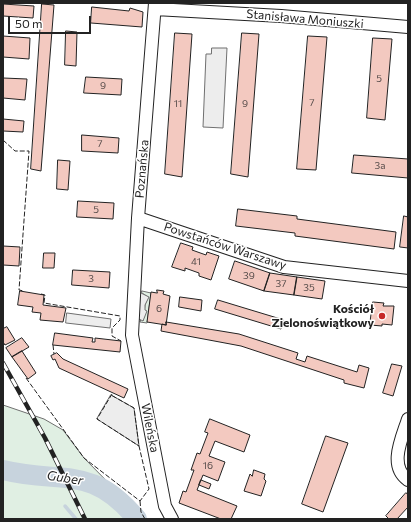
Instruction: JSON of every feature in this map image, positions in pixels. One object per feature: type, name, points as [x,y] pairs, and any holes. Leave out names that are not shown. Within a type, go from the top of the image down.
[{"type":"street","name":"Stanisława Moniuszki","points":[[155,6],[408,27]]},
{"type":"street","name":"Poznańska","points":[[132,335],[138,218],[155,6]]},
{"type":"street","name":"Powstańców Warszawy","points":[[138,218],[284,267],[408,281]]},
{"type":"street","name":"Wileńska","points":[[132,335],[165,506],[172,519]]},
{"type":"street","points":[[408,419],[401,441],[397,462],[401,475],[408,480]]},
{"type":"green space","points":[[142,291],[151,293],[147,323],[140,322],[141,319],[143,321],[145,305],[148,297],[142,293]]},
{"type":"green space","points":[[3,405],[44,419],[63,430],[84,458],[144,519],[3,519]]},
{"type":"shaded area","points":[[212,48],[227,48],[223,128],[203,127],[206,54],[211,54]]},
{"type":"shaded area","points":[[139,292],[149,297],[145,305],[145,310],[147,311],[143,321],[137,318]]},
{"type":"shaded area","points":[[67,313],[111,319],[110,328],[66,323]]},
{"type":"shaded area","points":[[111,395],[134,408],[139,446],[97,419]]},
{"type":"building","points":[[3,4],[34,6],[33,18],[3,16]]},
{"type":"building","points":[[42,4],[54,5],[41,171],[31,169]]},
{"type":"building","points":[[92,7],[129,11],[130,8],[143,12],[142,27],[91,23]]},
{"type":"building","points":[[66,31],[77,32],[76,66],[65,65]]},
{"type":"building","points":[[175,33],[192,34],[182,177],[165,174]]},
{"type":"building","points":[[242,33],[259,34],[248,177],[231,174]]},
{"type":"building","points":[[3,36],[30,38],[29,59],[3,57]]},
{"type":"building","points":[[308,36],[327,37],[316,170],[297,169]]},
{"type":"building","points":[[373,38],[392,39],[385,120],[367,118]]},
{"type":"building","points":[[86,77],[122,79],[121,95],[84,93]]},
{"type":"building","points":[[3,78],[27,79],[25,100],[3,98]]},
{"type":"building","points":[[3,119],[24,121],[23,132],[3,131]]},
{"type":"building","points":[[82,135],[119,138],[118,153],[82,151]]},
{"type":"building","points":[[354,155],[408,159],[408,178],[352,173]]},
{"type":"building","points":[[58,160],[70,161],[68,190],[57,189]]},
{"type":"building","points":[[78,201],[114,203],[113,219],[77,217]]},
{"type":"building","points":[[238,209],[297,216],[297,219],[396,232],[394,249],[295,236],[295,233],[236,226]]},
{"type":"building","points":[[404,216],[408,217],[408,248],[400,247]]},
{"type":"building","points":[[181,243],[193,247],[192,250],[206,255],[207,252],[219,256],[211,280],[199,276],[199,273],[185,268],[185,271],[172,267]]},
{"type":"building","points":[[3,246],[20,247],[19,266],[3,265]]},
{"type":"building","points":[[44,253],[55,253],[54,268],[43,268]]},
{"type":"building","points":[[235,261],[270,273],[264,291],[229,279]]},
{"type":"building","points":[[73,270],[110,272],[109,288],[72,285]]},
{"type":"building","points":[[270,273],[297,277],[294,295],[264,291]]},
{"type":"building","points":[[297,277],[325,281],[322,299],[294,295]]},
{"type":"building","points":[[157,290],[164,291],[163,294],[170,296],[166,325],[147,322],[151,292],[157,293]]},
{"type":"building","points":[[20,291],[44,295],[43,305],[66,308],[63,322],[40,320],[41,313],[32,312],[33,307],[18,305]]},
{"type":"building","points":[[180,297],[202,300],[201,311],[179,307]]},
{"type":"building","points":[[218,300],[284,320],[281,329],[215,309]]},
{"type":"building","name":"Kościół Zielonoświątkowy","points":[[373,302],[384,303],[383,306],[394,306],[392,325],[370,325]]},
{"type":"building","points":[[166,322],[239,334],[298,353],[296,359],[305,362],[307,356],[357,372],[359,365],[369,368],[364,388],[344,383],[344,380],[241,346],[161,331],[162,324],[166,325]]},
{"type":"building","points":[[7,327],[15,340],[5,345],[3,342],[3,329]]},
{"type":"building","points":[[55,333],[93,338],[92,342],[95,342],[95,338],[121,341],[120,352],[53,345]]},
{"type":"building","points":[[22,338],[29,347],[12,357],[6,348]]},
{"type":"building","points":[[22,351],[36,373],[28,379],[12,357]]},
{"type":"building","points":[[57,353],[63,359],[128,389],[124,398],[59,368],[55,359],[53,360],[51,356]]},
{"type":"building","points":[[392,364],[402,366],[393,396],[383,393]]},
{"type":"building","points":[[210,419],[250,435],[244,452],[215,441],[209,456],[225,462],[218,481],[203,475],[197,490],[237,506],[231,519],[221,519],[179,503],[183,491],[186,492],[194,470],[191,470],[197,453],[200,454],[208,433],[205,432]]},
{"type":"building","points":[[326,436],[348,443],[323,512],[302,504]]},
{"type":"building","points":[[254,470],[265,474],[264,479],[266,481],[261,496],[244,491],[250,474],[252,476]]},
{"type":"building","points":[[201,480],[211,484],[209,489],[199,485]]},
{"type":"building","points":[[406,493],[408,494],[408,507],[397,519],[389,519],[386,516]]},
{"type":"waterway","name":"Guber","points":[[3,470],[24,474],[75,479],[90,483],[105,490],[120,501],[137,519]]},
{"type":"waterway","name":"Guber","points":[[33,474],[35,481]]},
{"type":"waterway","points":[[65,506],[76,519]]},
{"type":"railway","points":[[3,363],[45,438],[85,519]]},
{"type":"fence","points":[[3,140],[15,151],[29,151],[19,290],[24,291]]},
{"type":"fence","points":[[41,294],[45,295],[44,303],[120,316],[120,320],[112,328],[112,336],[121,341]]},
{"type":"fence","points":[[53,345],[54,354]]},
{"type":"fence","points":[[26,378],[84,458],[140,501],[149,489],[139,446],[134,408],[111,395]]},
{"type":"fence","points":[[112,394],[97,419],[139,446]]},
{"type":"fence","points":[[140,501],[141,512],[145,519]]},
{"type":"place","name":"Kościół Zielonoświątkowy","points":[[382,316]]}]
